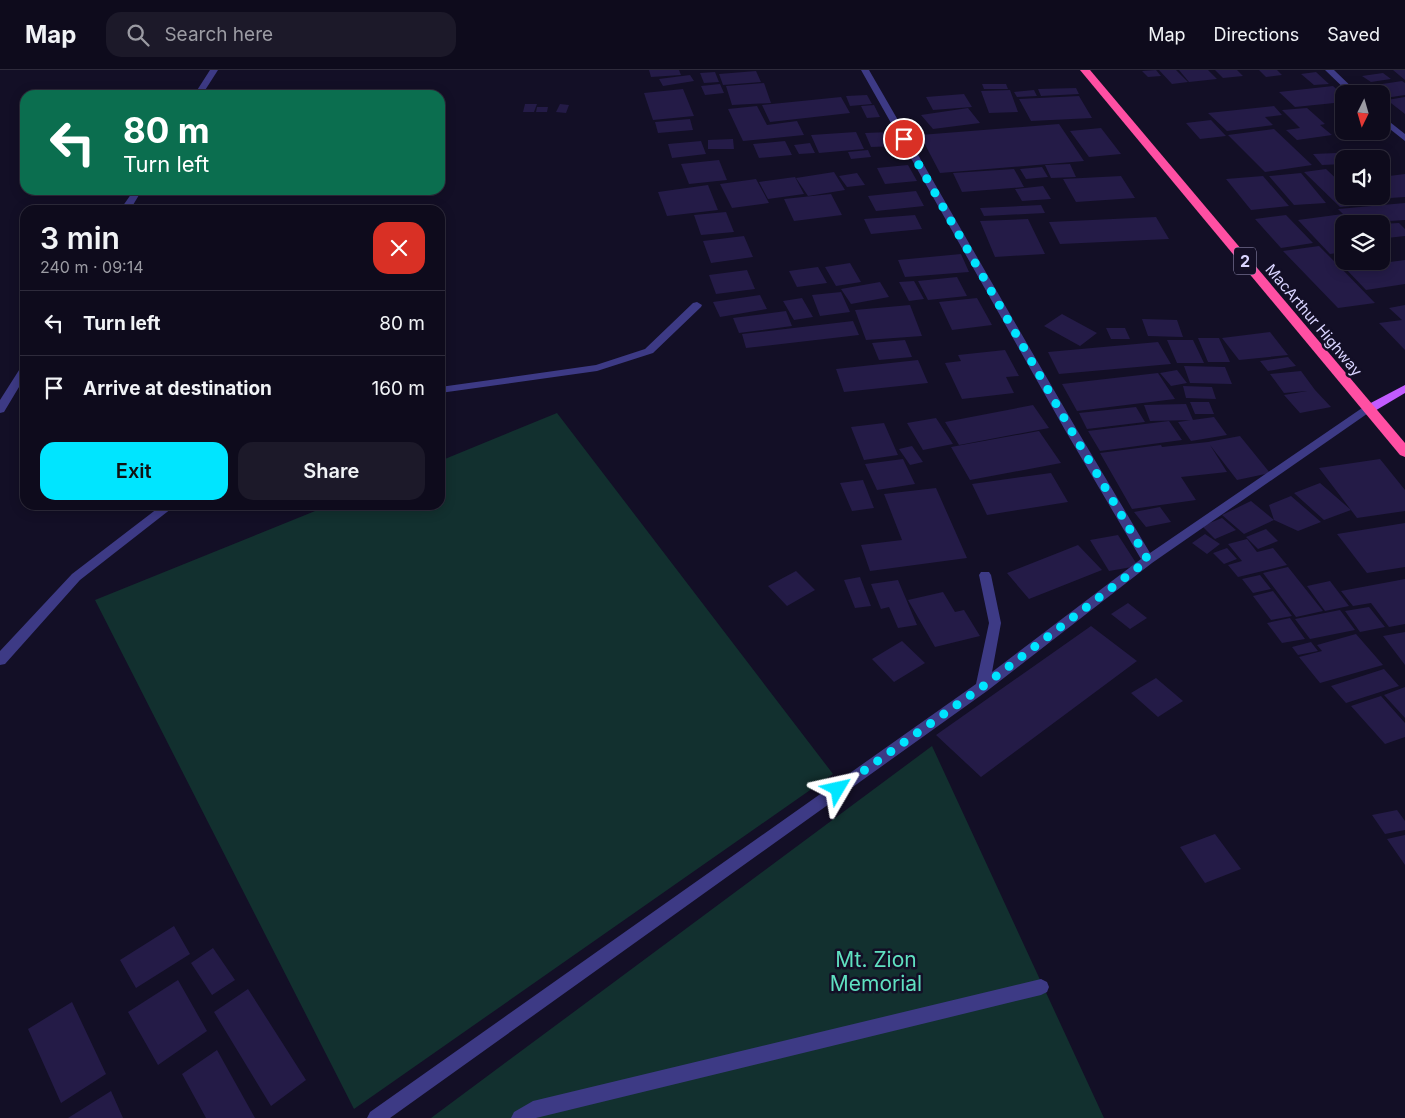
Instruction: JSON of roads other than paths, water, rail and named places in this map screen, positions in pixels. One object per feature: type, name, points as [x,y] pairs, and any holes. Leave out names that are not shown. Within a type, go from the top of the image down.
[{"type":"highway","name":"MacArthur Highway","points":[[1085,70],[1405,452]]},
{"type":"main road","points":[[1369,409],[1405,388]]},
{"type":"street","points":[[201,90],[214,70]]},
{"type":"street","points":[[865,70],[1071,430],[1148,560]]},
{"type":"street","points":[[1329,70],[1346,85]]},
{"type":"street","points":[[1390,125],[1405,123]]},
{"type":"street","points":[[1390,125],[1405,138]]},
{"type":"street","points":[[445,389],[597,368],[649,351],[697,305]]},
{"type":"street","points":[[0,409],[20,377]]},
{"type":"street","points":[[376,1118],[982,687],[1148,560],[1369,409]]},
{"type":"street","points":[[0,660],[76,577],[163,510]]},
{"type":"street","points":[[982,687],[995,622],[985,575]]},
{"type":"street","points":[[520,1118],[533,1110],[1041,987]]},
{"type":"park label","name":"Mt. Zion Memorial","points":[[876,971]]}]
